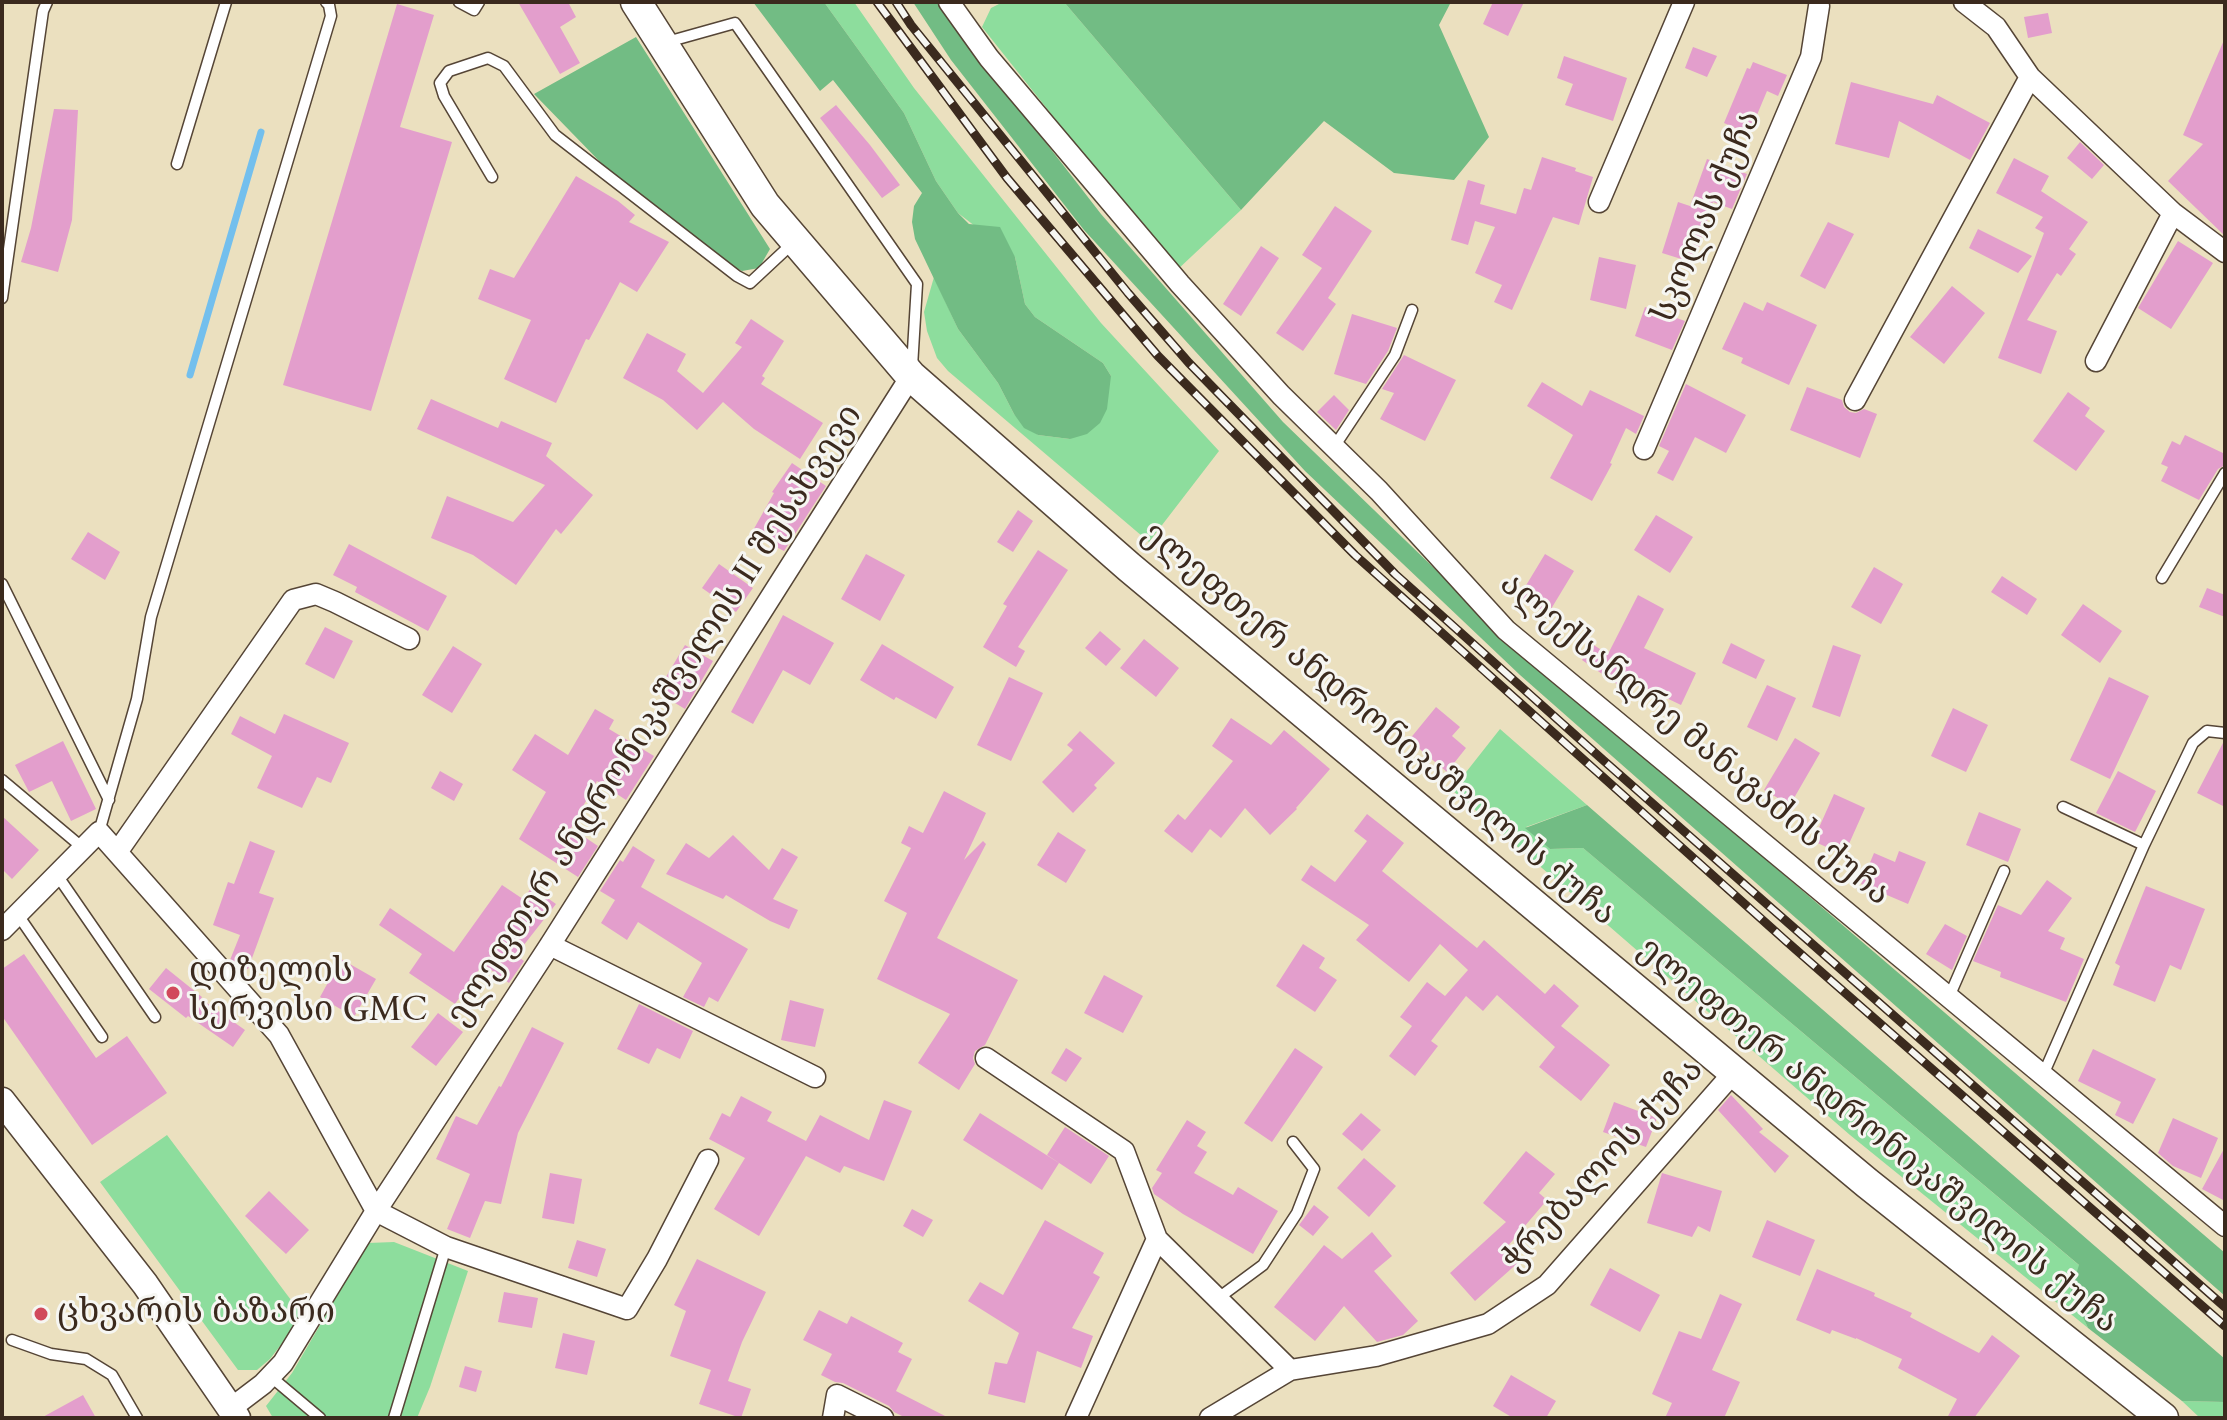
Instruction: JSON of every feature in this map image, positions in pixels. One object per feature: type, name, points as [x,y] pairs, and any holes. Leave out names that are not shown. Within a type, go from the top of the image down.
[{"type":"main road","name":"ელეფთერ ანდრონიკაშვილის ქუჩა","points":[[636,2],[765,205],[911,376],[1129,567],[1867,1183],[2163,1418]]},
{"type":"street","name":"ალექსანდრე მანაგაძის ქუჩა","points":[[949,2],[989,58],[1180,284],[1281,395],[1379,491],[1506,630],[2225,1226]]},
{"type":"street","points":[[1599,202],[1684,2]]},
{"type":"street","points":[[1964,2],[1996,27],[2030,77],[2173,213],[2225,252]]},
{"type":"street","name":"სკოლას ქუჩა","points":[[1644,449],[1811,57],[1819,3]]},
{"type":"street","points":[[1855,400],[2030,77]]},
{"type":"street","points":[[2096,361],[2173,213]]},
{"type":"street","name":"ელეფთერ ანდრონიკაშვილის II შესახვევი","points":[[228,1415],[283,1363],[376,1211],[550,945],[911,376]]},
{"type":"street","points":[[118,851],[293,600],[316,594],[409,639]]},
{"type":"street","points":[[2,930],[99,832],[279,1035],[376,1211],[446,1247],[627,1309],[657,1259],[708,1160]]},
{"type":"street","points":[[550,945],[815,1077]]},
{"type":"street","points":[[986,1058],[1124,1151],[1157,1239],[1290,1370]]},
{"type":"street","name":"ჭრებალოს ქუჩა","points":[[1210,1418],[1290,1370],[1376,1356],[1488,1324],[1512,1309],[1547,1285],[1734,1072]]},
{"type":"street","points":[[2,1101],[145,1284],[228,1415]]},
{"type":"street","points":[[1076,1418],[1157,1239]]},
{"type":"street","points":[[833,1418],[837,1395],[883,1418]]},
{"type":"lane","points":[[2,298],[4,266],[43,11],[47,2]]},
{"type":"lane","points":[[177,164],[226,2]]},
{"type":"lane","points":[[99,832],[137,699],[151,617],[331,16],[326,2]]},
{"type":"lane","points":[[459,2],[474,10],[479,2]]},
{"type":"lane","points":[[661,44],[735,23],[917,284],[911,376]]},
{"type":"lane","points":[[492,177],[444,96],[440,83],[449,71],[488,58],[504,66],[555,135],[737,276],[750,283],[796,241]]},
{"type":"lane","points":[[1334,447],[1395,355],[1412,310]]},
{"type":"lane","points":[[2162,578],[2225,473]]},
{"type":"lane","points":[[2,584],[109,800]]},
{"type":"lane","points":[[2043,1075],[2144,845],[2193,743],[2207,731],[2225,733]]},
{"type":"lane","points":[[2,780],[83,848]]},
{"type":"lane","points":[[2063,807],[2144,845]]},
{"type":"lane","points":[[1949,997],[2004,871]]},
{"type":"lane","points":[[57,875],[155,1017]]},
{"type":"lane","points":[[18,915],[102,1037]]},
{"type":"lane","points":[[1217,1299],[1263,1265],[1297,1213],[1314,1169],[1293,1142]]},
{"type":"lane","points":[[394,1418],[446,1247]]},
{"type":"lane","points":[[12,1340],[51,1354],[86,1359],[112,1375],[137,1418]]},
{"type":"lane","points":[[270,1376],[320,1418]]},
{"type":"green space","points":[[753,2],[824,2],[904,113],[936,181],[958,213],[969,224],[1000,227],[1015,257],[1025,304],[1035,317],[1103,363],[1111,376],[1107,409],[1100,423],[1087,434],[1070,439],[1038,435],[1024,428],[998,383],[958,329],[915,239],[912,222],[914,206],[922,193],[833,80],[820,91]]},
{"type":"green space","points":[[824,2],[854,2],[914,88],[1101,323],[1219,451],[1149,542],[948,371],[937,358],[924,312],[934,277],[958,329],[998,383],[1014,414],[1038,435],[1070,439],[1111,376],[1103,363],[1035,317],[1025,304],[1015,257],[958,213],[936,181],[904,113]]},
{"type":"green space","points":[[913,2],[937,2],[1101,214],[1283,422],[1495,627],[2225,1253],[2225,1296],[1520,675],[1305,471],[1084,230],[951,60]]},
{"type":"green space","points":[[1003,2],[1064,2],[1241,210],[1176,271],[982,27],[991,8]]},
{"type":"green space","points":[[1064,2],[1451,2],[1439,25],[1489,137],[1454,180],[1394,173],[1324,121],[1241,210]]},
{"type":"green space","points":[[636,37],[770,249],[759,268],[742,271],[725,262],[605,167],[534,94]]},
{"type":"green space","points":[[1500,729],[1587,805],[1526,827],[1550,849],[1583,848],[2080,1266],[2072,1291],[2088,1328],[1850,1135],[1452,790]]},
{"type":"green space","points":[[1587,805],[2225,1359],[2225,1402],[2182,1401],[2088,1328],[2071,1291],[2079,1265],[1583,848],[1550,849],[1525,828]]},
{"type":"green space","points":[[167,1135],[303,1316],[270,1359],[257,1370],[238,1370],[100,1182]]},
{"type":"green space","points":[[394,1242],[468,1271],[417,1418],[273,1418],[266,1406],[292,1373],[368,1243]]},
{"type":"green space","points":[[2182,1401],[2225,1402],[2225,1418],[2200,1418]]},
{"type":"building","points":[[518,2],[568,2],[576,17],[560,27],[580,63],[560,74]]},
{"type":"building","points":[[1493,2],[1524,2],[1508,36],[1483,24]]},
{"type":"building","points":[[397,4],[434,15],[400,127],[452,142],[371,411],[283,385]]},
{"type":"building","points":[[2048,13],[2052,33],[2028,38],[2024,17]]},
{"type":"building","points":[[2224,40],[2225,236],[2168,181],[2203,144],[2183,135]]},
{"type":"building","points":[[1693,47],[1717,56],[1707,77],[1685,68]]},
{"type":"building","points":[[1564,56],[1627,78],[1613,121],[1565,105],[1573,84],[1557,78]]},
{"type":"building","points":[[1753,62],[1787,75],[1778,96],[1767,91],[1749,134],[1724,123],[1747,68],[1750,69]]},
{"type":"building","points":[[1851,82],[1933,104],[1937,95],[1990,123],[1970,160],[1899,121],[1889,158],[1835,144]]},
{"type":"building","points":[[836,105],[900,185],[882,198],[820,118]]},
{"type":"building","points":[[54,109],[78,110],[72,220],[58,272],[21,262],[31,228]]},
{"type":"building","points":[[2080,142],[2104,165],[2092,179],[2067,158]]},
{"type":"building","points":[[1542,157],[1593,177],[1579,225],[1553,217],[1512,310],[1494,302],[1502,285],[1475,273],[1495,227],[1475,221],[1468,245],[1451,240],[1468,180],[1485,185],[1480,204],[1516,214],[1524,188],[1531,190]]},
{"type":"building","points":[[2014,158],[2049,176],[2041,191],[2088,222],[2069,249],[2076,254],[2061,276],[2057,273],[2027,320],[2057,331],[2041,374],[1998,358],[2044,233],[2035,228],[2043,217],[1996,193]]},
{"type":"building","points":[[1707,159],[1747,174],[1732,209],[1713,202],[1694,263],[1662,253],[1678,202],[1690,206]]},
{"type":"building","points":[[576,176],[635,215],[629,222],[669,242],[637,292],[620,282],[589,340],[586,339],[556,403],[504,379],[531,320],[478,299],[490,269],[514,278]]},
{"type":"building","points":[[1335,206],[1372,231],[1328,298],[1336,304],[1303,351],[1276,333],[1322,268],[1302,255]]},
{"type":"building","points":[[1828,222],[1854,234],[1825,289],[1800,276]]},
{"type":"building","points":[[1978,229],[2032,256],[2018,273],[1969,248]]},
{"type":"building","points":[[2178,241],[2213,263],[2171,329],[2138,308]]},
{"type":"building","points":[[1261,246],[1279,258],[1241,316],[1223,304]]},
{"type":"building","points":[[1599,257],[1636,265],[1626,309],[1590,300]]},
{"type":"building","points":[[1952,286],[1985,313],[1944,364],[1910,337]]},
{"type":"building","points":[[1744,302],[1763,311],[1767,302],[1817,325],[1789,385],[1741,363],[1743,358],[1722,349]]},
{"type":"building","points":[[1645,307],[1685,321],[1672,350],[1635,336]]},
{"type":"building","points":[[1352,314],[1397,328],[1388,351],[1366,384],[1334,374]]},
{"type":"building","points":[[751,319],[784,341],[762,376],[765,378],[761,384],[823,423],[800,459],[754,429],[723,402],[697,430],[663,400],[623,378],[647,333],[686,354],[677,371],[703,393],[742,347],[735,343]]},
{"type":"building","points":[[1404,355],[1456,380],[1425,441],[1380,419],[1394,393],[1382,389]]},
{"type":"building","points":[[1542,382],[1582,406],[1590,390],[1644,416],[1636,434],[1626,428],[1612,464],[1592,501],[1550,478],[1573,435],[1527,406]]},
{"type":"building","points":[[1686,384],[1746,415],[1726,453],[1695,437],[1673,481],[1657,473],[1669,451],[1659,446]]},
{"type":"building","points":[[1807,387],[1842,400],[1850,412],[1864,409],[1877,414],[1860,458],[1790,430]]},
{"type":"building","points":[[2068,392],[2090,408],[2085,416],[2105,431],[2076,471],[2033,441]]},
{"type":"building","points":[[1334,395],[1349,410],[1336,430],[1317,412]]},
{"type":"building","points":[[431,399],[498,428],[501,421],[552,443],[546,456],[593,495],[561,534],[556,529],[516,585],[473,555],[431,538],[447,496],[513,522],[545,485],[417,429]]},
{"type":"building","points":[[2185,435],[2225,454],[2225,465],[2218,469],[2199,500],[2161,481],[2168,467],[2161,464],[2172,441],[2180,445]]},
{"type":"building","points":[[792,463],[826,486],[784,551],[751,534],[772,492]]},
{"type":"building","points":[[1018,510],[1033,521],[1013,552],[997,542]]},
{"type":"building","points":[[1656,515],[1693,537],[1670,573],[1634,550]]},
{"type":"building","points":[[88,532],[120,552],[105,580],[71,559]]},
{"type":"building","points":[[349,544],[447,596],[428,631],[355,592],[357,587],[333,575]]},
{"type":"building","points":[[1038,550],[1068,570],[1018,647],[1025,651],[1016,667],[983,647],[1007,606],[1003,604]]},
{"type":"building","points":[[866,554],[905,575],[880,621],[841,599]]},
{"type":"building","points":[[1545,554],[1574,571],[1548,614],[1519,597]]},
{"type":"building","points":[[719,564],[753,588],[736,612],[702,588]]},
{"type":"building","points":[[1874,567],[1903,584],[1881,624],[1851,607]]},
{"type":"building","points":[[2002,576],[2037,599],[2027,615],[1991,592]]},
{"type":"building","points":[[2207,588],[2225,595],[2225,617],[2199,607]]},
{"type":"building","points":[[1638,595],[1664,609],[1644,648],[1696,673],[1681,705],[1627,679],[1621,687],[1582,660],[1592,644],[1608,654]]},
{"type":"building","points":[[2083,604],[2122,631],[2100,663],[2061,635]]},
{"type":"building","points":[[783,615],[834,643],[810,685],[783,670],[753,724],[731,712]]},
{"type":"building","points":[[325,627],[353,641],[334,679],[305,664]]},
{"type":"building","points":[[1100,631],[1121,649],[1106,666],[1085,648]]},
{"type":"building","points":[[1144,639],[1179,668],[1156,697],[1120,668]]},
{"type":"building","points":[[1731,643],[1765,660],[1756,679],[1722,663]]},
{"type":"building","points":[[882,644],[954,687],[936,719],[860,680]]},
{"type":"building","points":[[685,645],[713,661],[685,709],[657,692]]},
{"type":"building","points":[[1833,645],[1861,655],[1840,717],[1812,707]]},
{"type":"building","points":[[453,646],[482,664],[452,713],[422,695]]},
{"type":"building","points":[[1009,677],[1043,693],[1011,761],[977,745]]},
{"type":"building","points":[[2109,677],[2149,696],[2110,779],[2070,760]]},
{"type":"building","points":[[1767,685],[1796,698],[1777,741],[1747,727]]},
{"type":"building","points":[[1436,707],[1460,727],[1452,736],[1466,748],[1447,772],[1409,740]]},
{"type":"building","points":[[1953,708],[1988,725],[1966,772],[1931,756]]},
{"type":"building","points":[[595,709],[614,720],[609,729],[654,756],[626,800],[597,781],[571,828],[598,846],[578,877],[519,839],[546,792],[512,770],[535,734],[568,755]]},
{"type":"building","points":[[284,714],[349,743],[331,783],[317,777],[302,808],[257,788],[272,756],[231,734],[240,716],[275,734]]},
{"type":"building","points":[[1231,718],[1271,745],[1284,730],[1330,769],[1297,809],[1270,835],[1245,808],[1221,838],[1210,829],[1192,853],[1164,831],[1178,814],[1185,820],[1233,761],[1212,746]]},
{"type":"building","points":[[1080,731],[1115,763],[1073,813],[1042,782],[1073,750],[1067,745]]},
{"type":"building","points":[[1795,738],[1820,753],[1790,805],[1764,790]]},
{"type":"building","points":[[63,741],[96,809],[71,821],[52,781],[29,792],[15,765]]},
{"type":"building","points":[[2225,741],[2225,807],[2197,793]]},
{"type":"building","points":[[440,771],[463,784],[454,801],[431,788]]},
{"type":"building","points":[[2118,771],[2156,791],[2135,832],[2096,813]]},
{"type":"building","points":[[944,791],[986,813],[964,860],[983,841],[986,844],[937,938],[1018,980],[985,1045],[975,1051],[975,1064],[959,1090],[918,1063],[950,1014],[877,979],[907,913],[884,901],[911,848],[901,843],[909,826],[923,833]]},
{"type":"building","points":[[1834,794],[1865,808],[1844,855],[1813,841]]},
{"type":"building","points":[[1979,812],[2021,829],[2008,862],[1966,845]]},
{"type":"building","points":[[1367,814],[1404,843],[1382,871],[1477,948],[1484,940],[1545,994],[1554,984],[1579,1006],[1561,1026],[1610,1065],[1581,1101],[1539,1067],[1555,1047],[1497,995],[1483,1011],[1466,996],[1431,1041],[1438,1046],[1415,1076],[1389,1056],[1412,1026],[1400,1017],[1427,982],[1445,996],[1468,970],[1440,944],[1409,982],[1356,940],[1369,925],[1301,880],[1311,865],[1335,882],[1367,841],[1354,831]]},
{"type":"building","points":[[2,816],[39,850],[12,879],[2,869]]},
{"type":"building","points":[[1058,832],[1086,850],[1066,883],[1037,865]]},
{"type":"building","points":[[733,835],[769,870],[782,848],[798,857],[773,899],[798,910],[789,929],[726,895],[723,899],[666,874],[686,843],[709,858]]},
{"type":"building","points":[[250,841],[275,851],[259,893],[274,898],[248,969],[230,960],[240,935],[213,925],[228,882],[234,884]]},
{"type":"building","points":[[633,846],[655,860],[641,887],[748,949],[718,1002],[709,997],[704,1007],[683,997],[702,963],[638,922],[627,940],[601,923],[615,900],[600,891]]},
{"type":"building","points":[[1899,851],[1926,862],[1908,904],[1861,884],[1874,853],[1895,862]]},
{"type":"building","points":[[2047,880],[2072,898],[2048,931],[2065,938],[2060,949],[2084,959],[2066,1002],[2000,977],[2001,972],[1973,961],[1998,905],[2021,915]]},
{"type":"building","points":[[502,885],[523,899],[532,887],[556,904],[516,955],[524,961],[509,983],[483,964],[455,1004],[409,973],[422,954],[379,925],[390,908],[454,952]]},
{"type":"building","points":[[2146,886],[2205,909],[2181,970],[2170,965],[2155,1002],[2113,985],[2120,966],[2115,963]]},
{"type":"building","points":[[1945,924],[1967,936],[1952,970],[1926,954]]},
{"type":"building","points":[[1303,944],[1325,958],[1319,968],[1337,980],[1315,1012],[1276,986]]},
{"type":"building","points":[[24,954],[96,1058],[127,1036],[167,1093],[92,1145],[2,1016],[2,969]]},
{"type":"building","points":[[341,959],[376,979],[354,1017],[320,997]]},
{"type":"building","points":[[166,968],[201,999],[245,1030],[233,1047],[188,1016],[186,1018],[149,989]]},
{"type":"building","points":[[1104,975],[1143,996],[1123,1033],[1084,1013]]},
{"type":"building","points":[[790,1000],[824,1009],[815,1047],[781,1040]]},
{"type":"building","points":[[639,1004],[693,1031],[680,1059],[657,1048],[649,1064],[617,1049]]},
{"type":"building","points":[[438,1013],[463,1032],[436,1066],[411,1047]]},
{"type":"building","points":[[532,1027],[564,1043],[518,1133],[501,1204],[485,1201],[470,1238],[447,1229],[470,1174],[436,1159],[456,1116],[477,1125]]},
{"type":"building","points":[[1066,1048],[1082,1058],[1066,1082],[1051,1073]]},
{"type":"building","points":[[1295,1048],[1323,1067],[1272,1142],[1244,1123]]},
{"type":"building","points":[[2093,1049],[2156,1079],[2133,1124],[2115,1115],[2121,1102],[2078,1081]]},
{"type":"building","points":[[1731,1095],[1763,1129],[1759,1132],[1789,1156],[1775,1173],[1718,1110]]},
{"type":"building","points":[[741,1096],[772,1112],[767,1121],[806,1141],[820,1115],[869,1140],[884,1100],[912,1111],[884,1181],[844,1166],[840,1173],[806,1156],[759,1236],[714,1209],[745,1158],[709,1139],[722,1113],[730,1117]]},
{"type":"building","points":[[1614,1102],[1657,1118],[1646,1147],[1603,1132]]},
{"type":"building","points":[[980,1113],[1059,1163],[1042,1190],[963,1140]]},
{"type":"building","points":[[1361,1113],[1381,1130],[1362,1151],[1342,1134]]},
{"type":"building","points":[[2173,1118],[2218,1138],[2201,1178],[2173,1166],[2158,1153]]},
{"type":"building","points":[[1187,1120],[1206,1132],[1197,1146],[1207,1152],[1194,1173],[1233,1195],[1238,1187],[1278,1211],[1253,1254],[1154,1194],[1152,1188],[1162,1173],[1156,1170]]},
{"type":"building","points":[[1065,1127],[1109,1156],[1091,1184],[1047,1155]]},
{"type":"building","points":[[2225,1147],[2225,1201],[2202,1189]]},
{"type":"building","points":[[1526,1151],[1555,1174],[1539,1193],[1547,1200],[1507,1247],[1520,1261],[1475,1301],[1450,1273],[1506,1222],[1483,1203]]},
{"type":"building","points":[[1364,1158],[1396,1186],[1369,1217],[1337,1188]]},
{"type":"building","points":[[550,1173],[582,1179],[574,1224],[542,1218]]},
{"type":"building","points":[[1662,1173],[1722,1191],[1710,1232],[1698,1226],[1692,1237],[1647,1223]]},
{"type":"building","points":[[269,1191],[309,1230],[286,1254],[245,1216]]},
{"type":"building","points":[[1314,1205],[1329,1217],[1313,1236],[1299,1225]]},
{"type":"building","points":[[912,1209],[933,1220],[923,1237],[903,1226]]},
{"type":"building","points":[[1045,1220],[1104,1253],[1093,1273],[1100,1277],[1072,1328],[1093,1336],[1081,1368],[1037,1351],[1025,1403],[988,1394],[995,1362],[1007,1364],[1019,1333],[968,1301],[980,1282],[1003,1295]]},
{"type":"building","points":[[1767,1220],[1815,1240],[1800,1276],[1752,1257]]},
{"type":"building","points":[[1372,1232],[1392,1256],[1374,1271],[1418,1321],[1403,1335],[1377,1342],[1344,1306],[1315,1341],[1274,1307],[1324,1245],[1342,1259]]},
{"type":"building","points":[[577,1240],[606,1249],[597,1277],[568,1268]]},
{"type":"building","points":[[697,1259],[766,1292],[742,1342],[728,1381],[751,1389],[741,1418],[699,1404],[711,1370],[670,1356],[686,1311],[674,1305]]},
{"type":"building","points":[[1610,1268],[1660,1295],[1640,1332],[1590,1305]]},
{"type":"building","points":[[1817,1269],[1875,1293],[1874,1296],[1912,1313],[1910,1317],[1979,1353],[1992,1335],[2020,1356],[1974,1418],[1947,1418],[1957,1399],[1898,1368],[1902,1359],[1856,1338],[1832,1330],[1830,1334],[1796,1320]]},
{"type":"building","points":[[504,1292],[538,1298],[532,1328],[498,1322]]},
{"type":"building","points":[[1720,1294],[1742,1304],[1712,1370],[1740,1382],[1724,1418],[1665,1418],[1672,1403],[1652,1394],[1679,1331],[1701,1339]]},
{"type":"building","points":[[819,1310],[847,1324],[851,1316],[903,1343],[898,1352],[912,1359],[896,1391],[949,1418],[906,1418],[889,1406],[821,1375],[832,1354],[803,1340]]},
{"type":"building","points":[[563,1333],[595,1341],[587,1375],[555,1368]]},
{"type":"building","points":[[465,1366],[482,1371],[476,1392],[459,1387]]},
{"type":"building","points":[[1511,1375],[1556,1401],[1546,1418],[1513,1418],[1493,1406]]},
{"type":"building","points":[[83,1395],[96,1418],[41,1418]]},
{"type":"waterway","points":[[190,375],[261,132]]},
{"type":"railway","points":[[877,2],[1007,178],[1158,356],[1355,555],[1786,941],[2225,1326]]},
{"type":"railway","points":[[896,2],[911,25],[1128,293],[1189,363],[1395,574],[2225,1307]]},
{"type":"place","name":"დიზელის სერვისი GMC","points":[[173,993]]},
{"type":"place","name":"ცხვარის ბაზარი","points":[[41,1314]]}]
